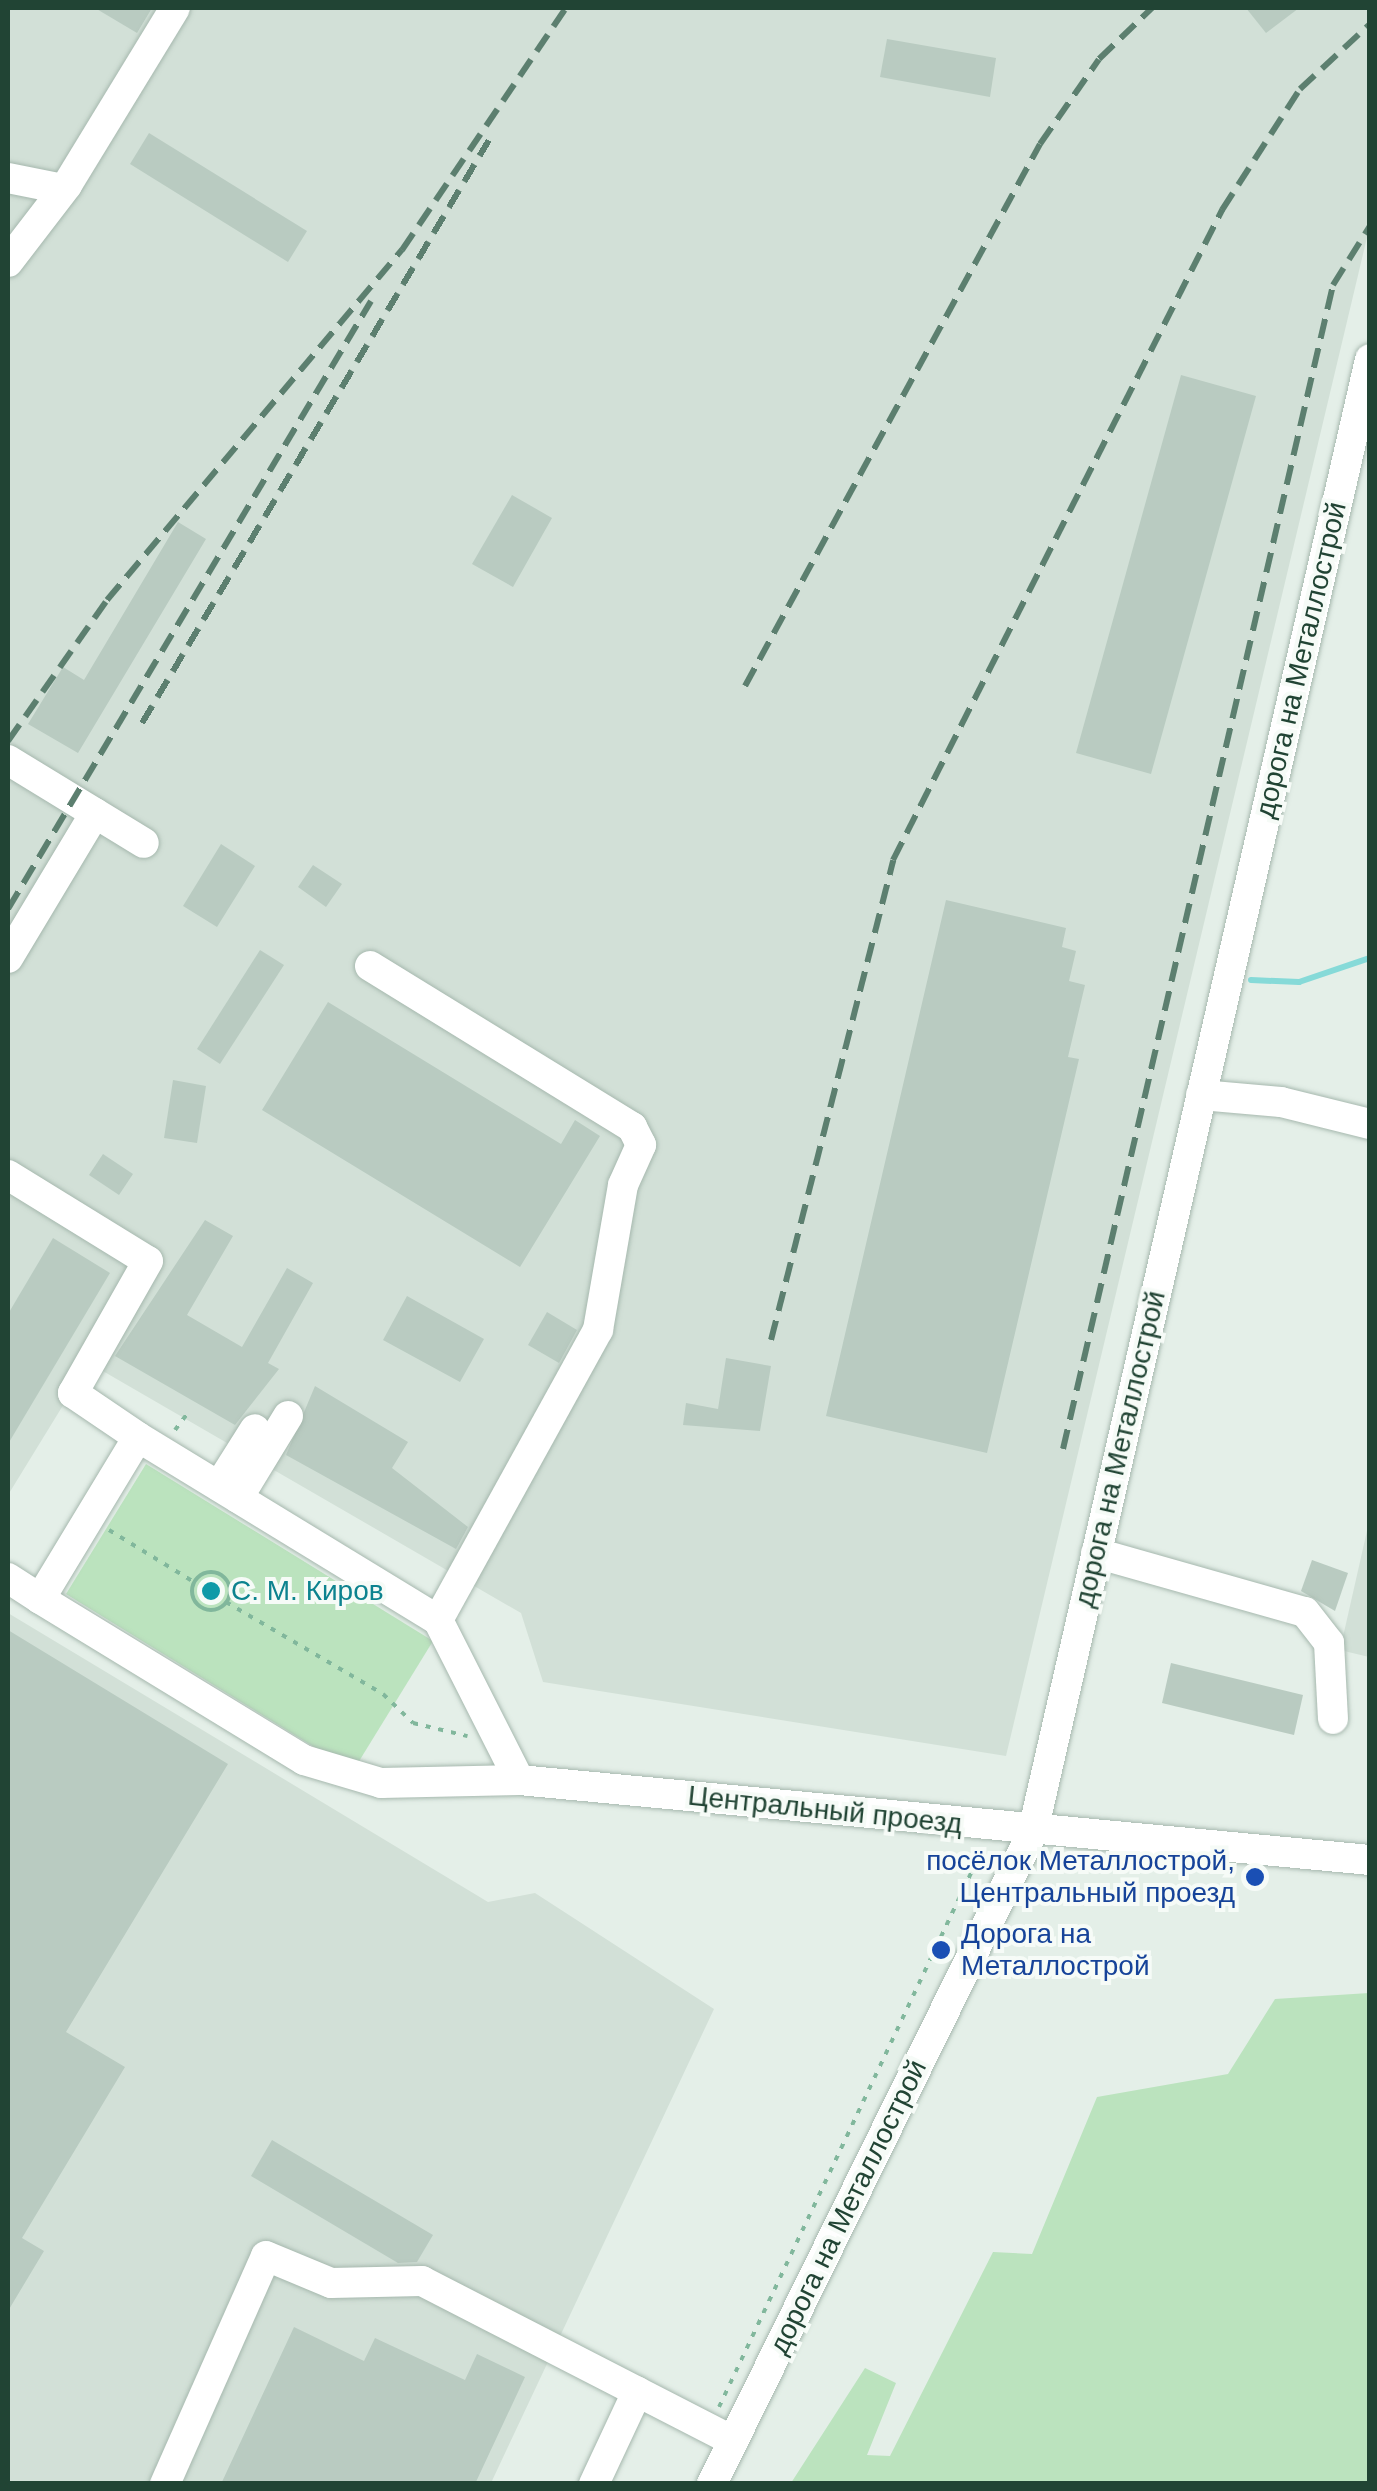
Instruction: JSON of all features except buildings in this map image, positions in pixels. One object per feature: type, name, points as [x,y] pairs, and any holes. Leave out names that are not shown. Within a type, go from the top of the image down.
[{"type":"street","points":[[8,262],[63,189],[175,8]]},
{"type":"street","points":[[8,178],[63,189]]},
{"type":"street","name":"дорога на Металлострой","points":[[712,2484],[721,2435],[1033,1831],[1370,360]]},
{"type":"street","points":[[8,760],[144,843]]},
{"type":"street","points":[[8,958],[95,813]]},
{"type":"street","points":[[370,966],[632,1128],[641,1144],[623,1185],[598,1330],[438,1620]]},
{"type":"street","points":[[1201,1096],[1281,1102],[1370,1124]]},
{"type":"street","points":[[8,1175],[148,1261],[74,1393],[138,1437],[438,1620],[495,1741],[519,1780]]},
{"type":"street","points":[[228,1492],[288,1416]]},
{"type":"street","points":[[228,1492],[255,1429]]},
{"type":"street","points":[[40,1599],[138,1437]]},
{"type":"street","points":[[1096,1553],[1304,1612],[1329,1643],[1333,1719]]},
{"type":"street","name":"Центральный проезд","points":[[8,1578],[304,1760],[381,1783],[519,1780],[1370,1860]]},
{"type":"street","points":[[165,2484],[266,2256],[332,2283],[422,2281],[721,2435]]},
{"type":"street","points":[[594,2484],[636,2392]]},
{"type":"path","points":[[89,1518],[194,1582],[206,1609],[226,1602],[384,1694],[413,1724],[495,1741]]},
{"type":"path","points":[[194,1582],[222,1575],[226,1602]]},
{"type":"path","points":[[721,2435],[974,1869]]},
{"type":"shaded area","points":[[8,8],[1369,8],[1369,229],[1006,1756],[543,1682],[521,1613],[89,1363],[8,1495]]},
{"type":"shaded area","points":[[1369,1522],[1369,1657],[1340,1650]]},
{"type":"shaded area","points":[[8,1613],[488,1902],[535,1893],[714,2009],[491,2483],[8,2483]]},
{"type":"green space","points":[[146,1464],[433,1641],[353,1771],[66,1594]]},
{"type":"green space","points":[[1369,1993],[1369,2483],[791,2483],[865,2368],[896,2383],[867,2455],[890,2456],[993,2252],[1032,2254],[1097,2097],[1228,2074],[1275,1999]]},
{"type":"waterway","points":[[1251,980],[1299,982],[1370,958]]},
{"type":"railway","points":[[8,741],[107,600],[402,250],[566,8]]},
{"type":"railway","points":[[745,686],[1040,144],[1099,59],[1152,8]]},
{"type":"railway","points":[[771,1340],[893,860],[1222,210],[1300,89],[1370,24]]},
{"type":"railway","points":[[142,723],[489,140]]},
{"type":"railway","points":[[1063,1449],[1333,285],[1370,226]]},
{"type":"railway","points":[[8,909],[371,301]]},
{"type":"place","name":"С. М. Киров","points":[[211,1591]]},
{"type":"place","name":"посёлок Металлострой, Центральный проезд","points":[[1255,1877]]},
{"type":"place","name":"Дорога на Металлострой","points":[[941,1950]]}]
